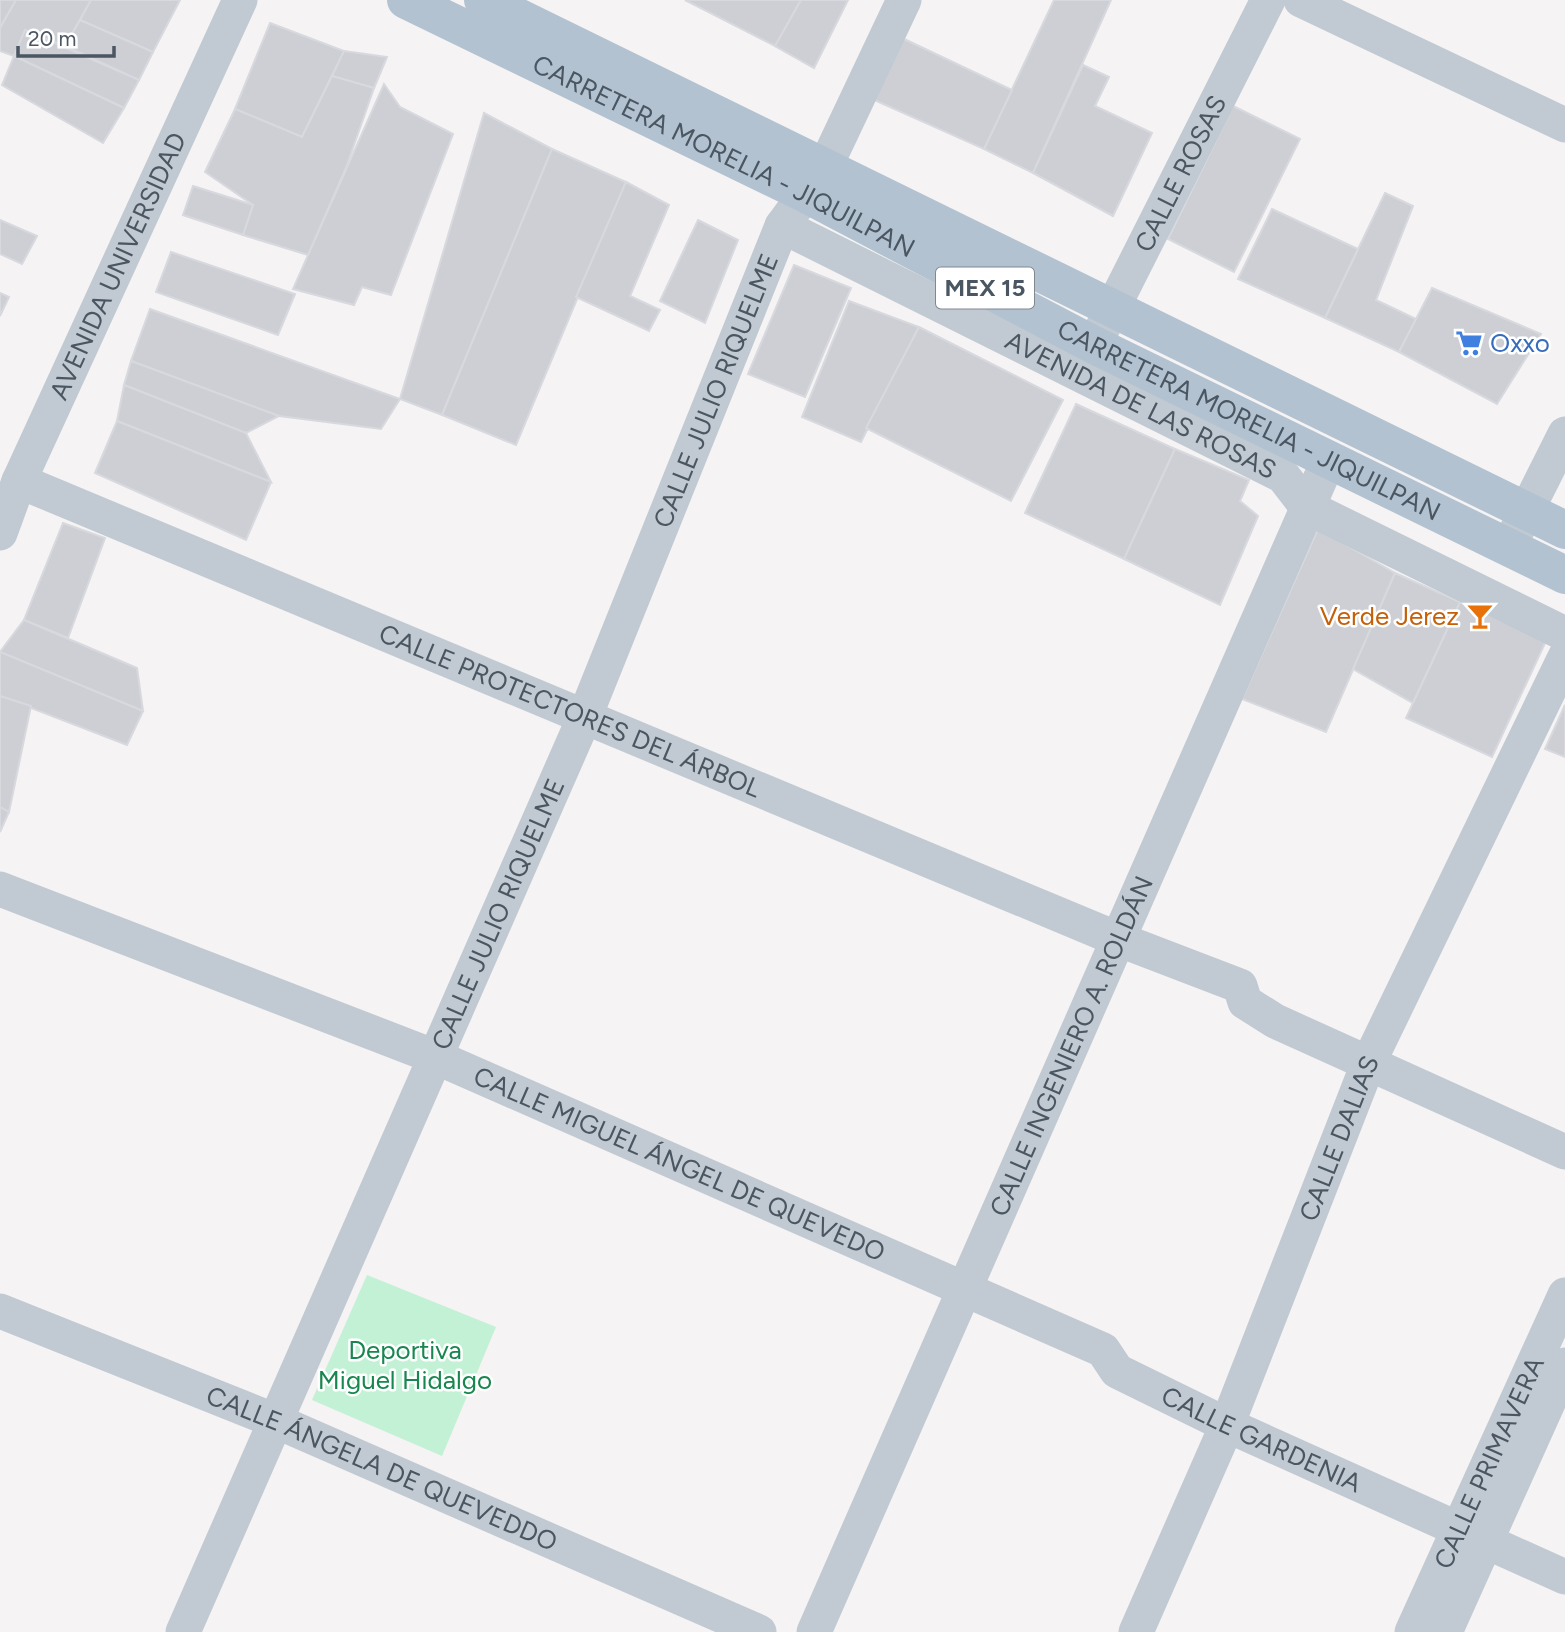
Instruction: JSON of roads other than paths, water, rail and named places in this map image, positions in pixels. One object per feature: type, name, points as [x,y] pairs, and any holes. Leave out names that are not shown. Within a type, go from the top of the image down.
[{"type":"main road","name":"CARRETERA MORELIA - JIQUILPAN","points":[[406,0],[1112,311],[1565,530]]},
{"type":"main road","name":"CARRETERA MORELIA - JIQUILPAN","points":[[482,0],[814,180],[1094,345],[1565,575]]},
{"type":"street","name":"AVENIDA UNIVERSIDAD","points":[[0,533],[19,481],[240,0]]},
{"type":"street","name":"CALLE JULIO RIQUELME","points":[[183,1632],[438,1058],[585,716],[782,226],[814,180],[904,0]]},
{"type":"street","name":"CALLE ROSAS","points":[[1094,345],[1268,0]]},
{"type":"street","points":[[1301,0],[1565,125]]},
{"type":"street","name":"AVENIDA DE LAS ROSAS","points":[[782,226],[1283,476],[1307,507],[1565,634]]},
{"type":"street","points":[[1509,546],[1565,434]]},
{"type":"street","name":"CALLE INGENIERO A. ROLDÁN","points":[[814,1632],[966,1292],[1329,459]]},
{"type":"street","name":"CALLE PROTECTORES DEL ÁRBOL","points":[[19,481],[1120,940],[1240,986],[1245,1002],[1275,1021],[1368,1064]]},
{"type":"street","name":"CALLE DALIAS","points":[[1136,1632],[1227,1425],[1368,1064],[1565,657]]},
{"type":"street","name":"CALLE MIGUEL ÁNGEL DE QUEVEDO","points":[[0,889],[438,1058],[966,1292]]},
{"type":"street","points":[[1368,1064],[1565,1152]]},
{"type":"street","name":"CALLE GARDENIA","points":[[966,1292],[1103,1350],[1117,1371],[1227,1425],[1565,1577]]},
{"type":"street","name":"CALLE PRIMAVERA","points":[[1445,1632],[1471,1534],[1565,1295]]},
{"type":"street","name":"CALLE ÁNGELA DE QUEVEDDO","points":[[0,1311],[278,1422],[759,1632]]},
{"type":"street","name":"CALLE PRIMAVERA","points":[[1412,1632],[1471,1534],[1565,1365]]},
{"type":"place","name":"Oxxo","points":[[1469,343]]},
{"type":"place","name":"Verde Jerez","points":[[1480,616]]},
{"type":"park label","name":"Deportiva Miguel Hidalgo","points":[[405,1365]]}]
